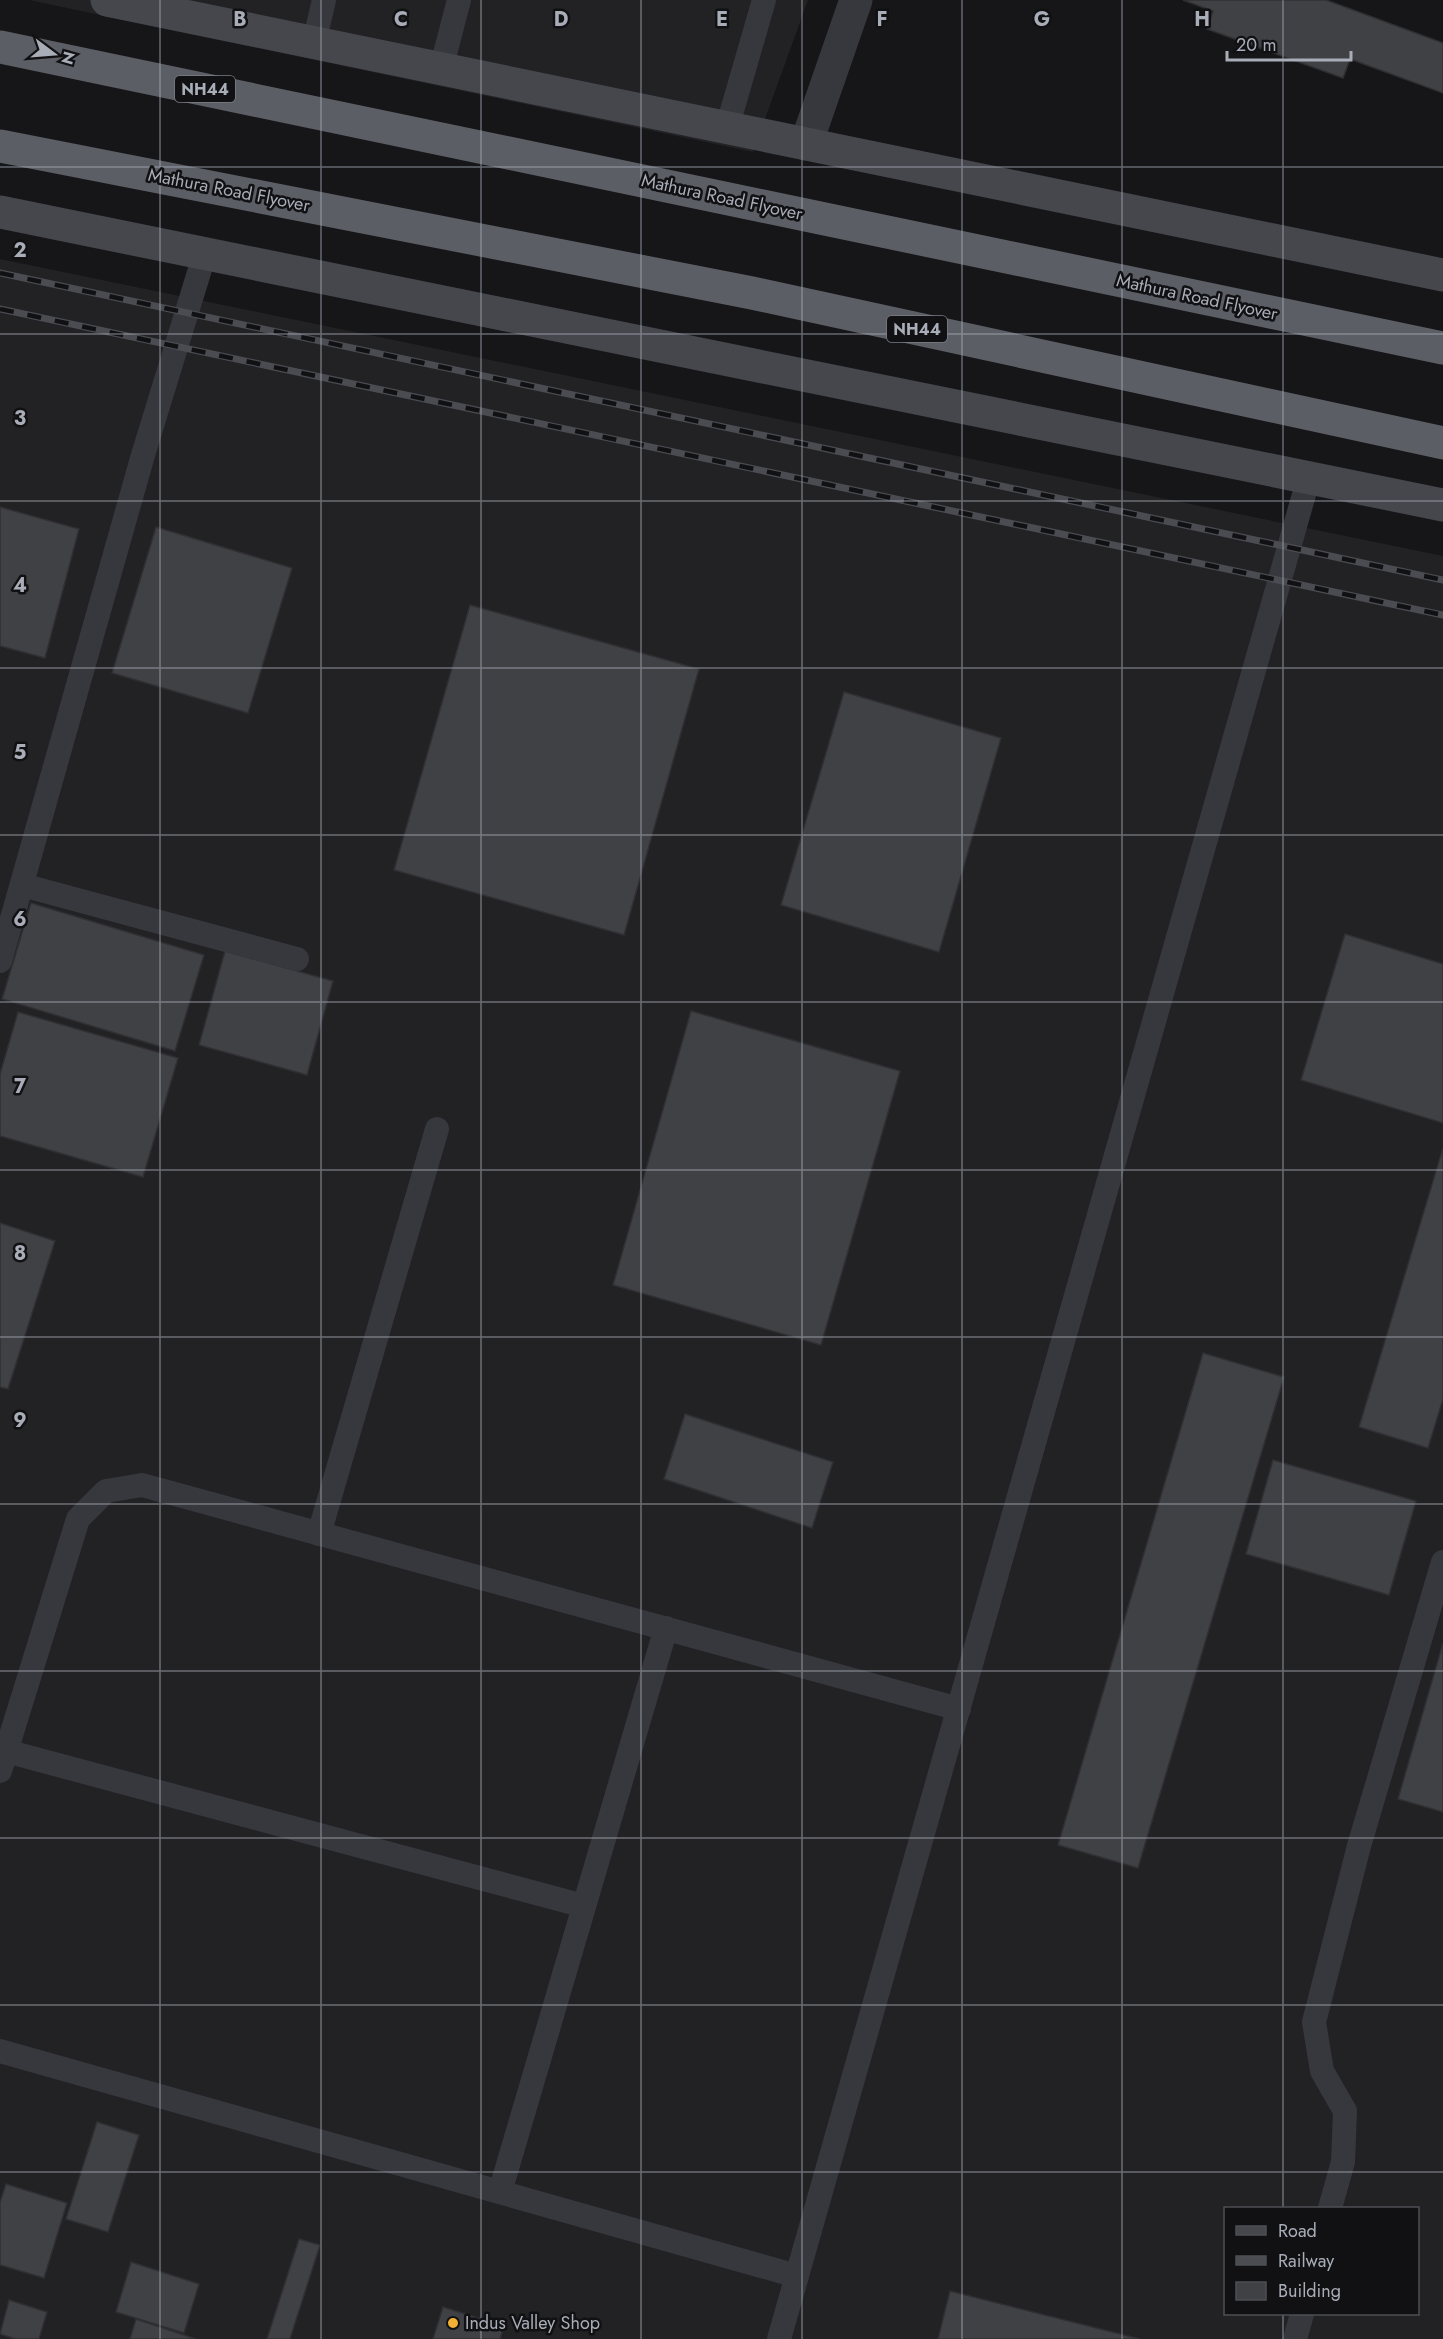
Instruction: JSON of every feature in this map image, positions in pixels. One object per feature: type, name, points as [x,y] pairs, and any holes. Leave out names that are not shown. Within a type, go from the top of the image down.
[{"type":"highway","name":"Mathura Road Flyover","points":[[0,47],[1443,348]]},
{"type":"highway","name":"Mathura Road Flyover","points":[[0,146],[740,291],[1443,443]]},
{"type":"main road","points":[[107,0],[1443,275]]},
{"type":"main road","points":[[0,212],[1443,505]]},
{"type":"street","points":[[806,144],[856,0]]},
{"type":"lane","points":[[314,43],[324,0]]},
{"type":"lane","points":[[441,69],[459,0]]},
{"type":"lane","points":[[727,128],[764,0]]},
{"type":"lane","points":[[0,961],[143,455],[206,253]]},
{"type":"lane","points":[[779,2339],[1309,477]]},
{"type":"lane","points":[[21,885],[297,959]]},
{"type":"lane","points":[[319,1534],[438,1129]]},
{"type":"lane","points":[[584,1906],[3,1761],[78,1519],[106,1491],[142,1485],[959,1709]]},
{"type":"lane","points":[[1330,2207],[1343,2162],[1345,2111],[1322,2071],[1314,2022],[1359,1846],[1443,1562]]},
{"type":"lane","points":[[500,2192],[666,1628]]},
{"type":"lane","points":[[0,2051],[797,2276]]},
{"type":"lane","points":[[1295,2339],[1301,2315]]},
{"type":"shaded area","points":[[29,0],[808,0],[753,152]]},
{"type":"shaded area","points":[[0,259],[1443,556],[1443,2339],[0,2339]]},
{"type":"building","points":[[1183,0],[1326,0],[1443,43],[1443,93],[1350,59],[1343,78],[1207,29],[1213,11]]},
{"type":"building","points":[[0,507],[79,529],[45,658],[0,646]]},
{"type":"building","points":[[156,527],[292,568],[248,713],[112,673]]},
{"type":"building","points":[[470,605],[699,669],[624,935],[394,870]]},
{"type":"building","points":[[844,692],[1001,738],[939,952],[781,905]]},
{"type":"building","points":[[31,903],[204,955],[175,1051],[2,999]]},
{"type":"building","points":[[1345,934],[1443,964],[1443,1123],[1301,1080]]},
{"type":"building","points":[[225,951],[333,981],[307,1075],[199,1045]]},
{"type":"building","points":[[691,1011],[900,1071],[821,1345],[613,1285]]},
{"type":"building","points":[[18,1012],[178,1058],[143,1177],[0,1136],[0,1074]]},
{"type":"building","points":[[1443,1148],[1443,1399],[1428,1448],[1359,1427]]},
{"type":"building","points":[[0,1223],[55,1241],[8,1389],[0,1387]]},
{"type":"building","points":[[1203,1353],[1284,1377],[1138,1868],[1058,1845]]},
{"type":"building","points":[[685,1414],[833,1462],[812,1528],[664,1479]]},
{"type":"building","points":[[1273,1460],[1416,1501],[1389,1595],[1246,1554]]},
{"type":"building","points":[[1443,1643],[1443,1812],[1398,1799]]},
{"type":"building","points":[[97,2122],[139,2135],[108,2232],[66,2219]]},
{"type":"building","points":[[6,2184],[67,2203],[44,2278],[0,2265],[0,2202]]},
{"type":"building","points":[[299,2239],[320,2245],[290,2339],[267,2339]]},
{"type":"building","points":[[131,2262],[199,2284],[184,2333],[116,2312]]},
{"type":"building","points":[[950,2291],[1140,2339],[938,2339]]},
{"type":"building","points":[[9,2300],[47,2312],[39,2339],[15,2339],[0,2334]]},
{"type":"building","points":[[443,2307],[504,2326],[500,2339],[433,2339]]},
{"type":"building","points":[[136,2319],[196,2339],[130,2339]]},
{"type":"railway","points":[[0,273],[1443,580]]},
{"type":"railway","points":[[0,309],[1443,615]]},
{"type":"place","name":"Indus Valley Shop","points":[[453,2323]]}]
